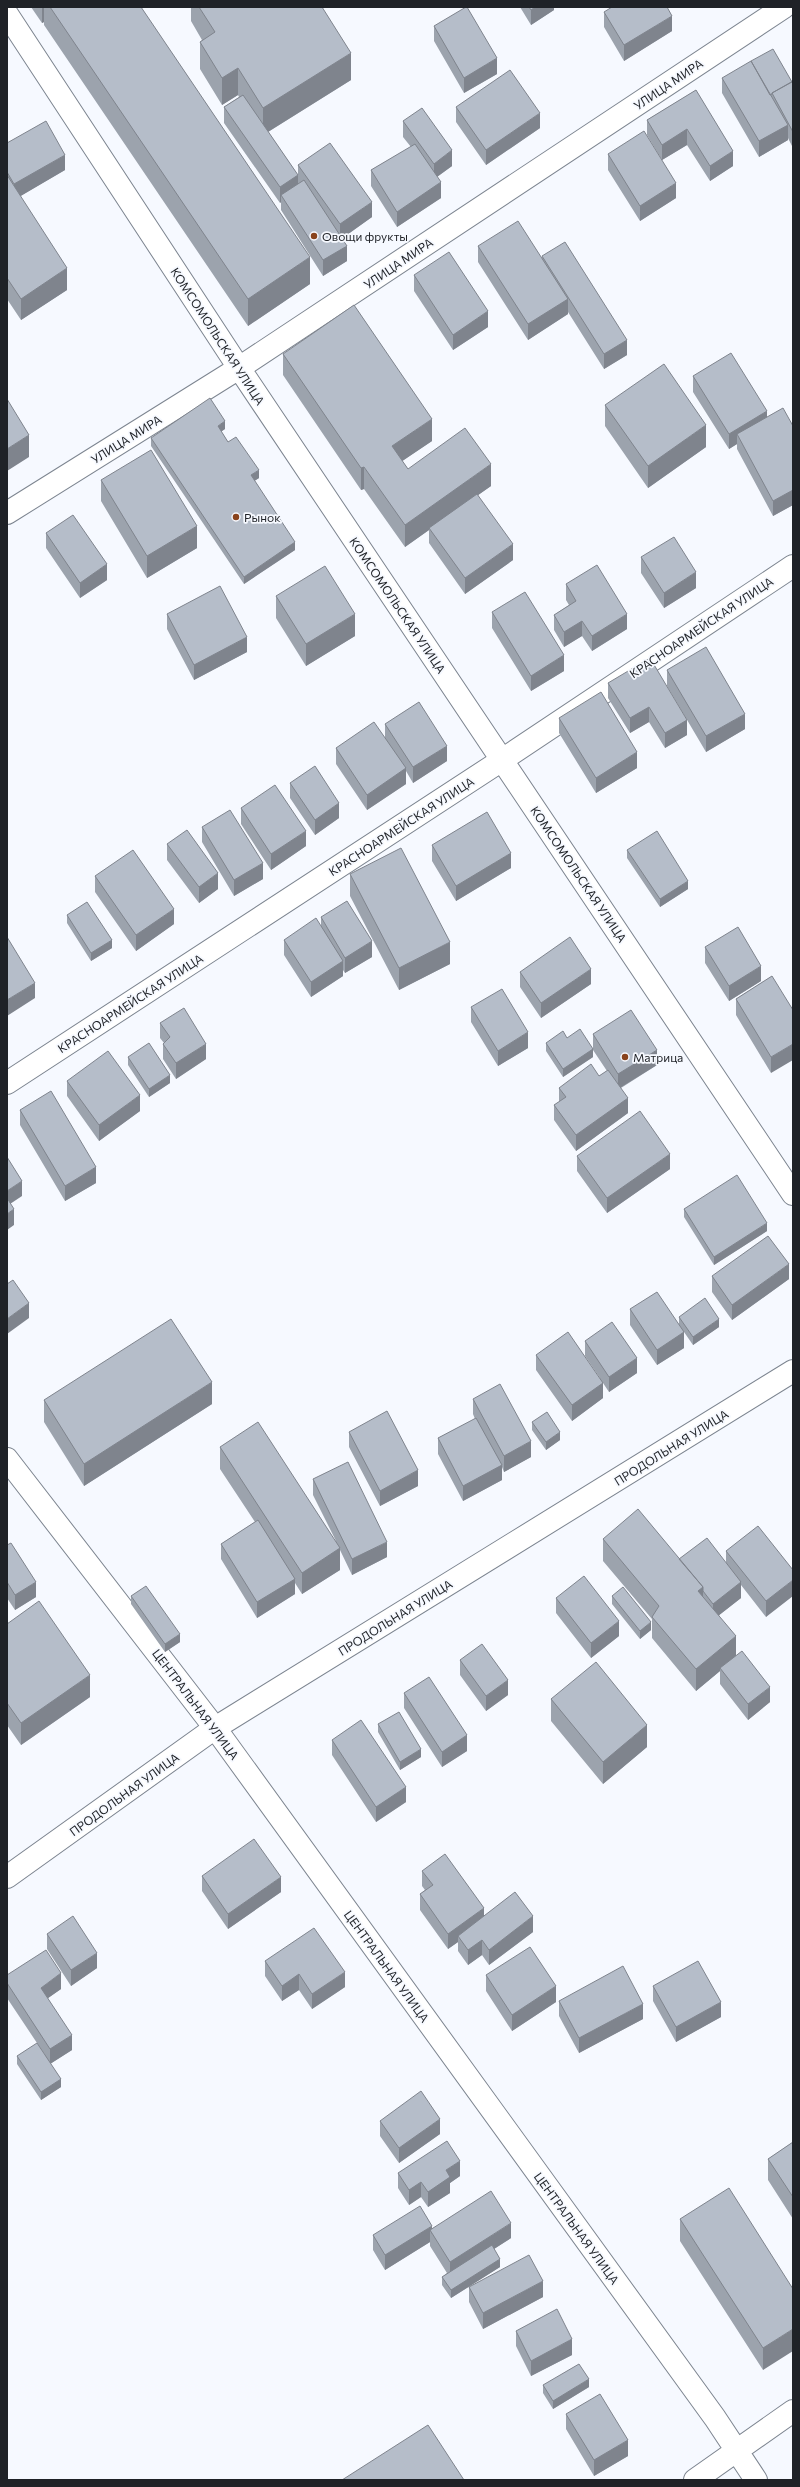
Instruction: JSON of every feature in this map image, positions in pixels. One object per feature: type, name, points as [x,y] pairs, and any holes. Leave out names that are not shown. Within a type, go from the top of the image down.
[{"type":"street","name":"УЛИЦА МИРА","points":[[7,513],[239,368],[784,7]]},
{"type":"street","name":"КОМСОМОЛЬСКАЯ УЛИЦА","points":[[7,14],[239,368],[793,1194]]},
{"type":"street","name":"КРАСНОАРМЕЙСКАЯ УЛИЦА","points":[[7,1083],[502,760],[793,566]]},
{"type":"street","name":"ПРОДОЛЬНАЯ УЛИЦА","points":[[7,1877],[215,1728],[793,1371]]},
{"type":"street","name":"ЦЕНТРАЛЬНАЯ УЛИЦА","points":[[7,1460],[215,1728],[737,2450],[756,2480]]},
{"type":"street","points":[[695,2480],[793,2411]]},
{"type":"building","points":[[50,7],[141,7],[310,257],[248,299]]},
{"type":"building","points":[[199,7],[322,7],[351,53],[263,108],[238,68],[222,78],[200,42],[215,32]]},
{"type":"building","points":[[466,7],[497,58],[464,78],[434,26]]},
{"type":"building","points":[[612,7],[667,7],[672,16],[624,45],[604,12]]},
{"type":"building","points":[[773,49],[792,82],[770,95],[751,61]]},
{"type":"building","points":[[751,61],[788,125],[759,141],[722,78]]},
{"type":"building","points":[[510,70],[540,113],[486,150],[456,107]]},
{"type":"building","points":[[793,81],[793,132],[772,93]]},
{"type":"building","points":[[696,90],[733,151],[710,166],[687,129],[662,145],[647,120]]},
{"type":"building","points":[[243,95],[298,175],[280,187],[224,107]]},
{"type":"building","points":[[422,108],[452,150],[434,164],[403,121]]},
{"type":"building","points":[[46,121],[65,155],[14,184],[7,172],[7,143]]},
{"type":"building","points":[[644,131],[676,183],[640,206],[608,154]]},
{"type":"building","points":[[330,143],[372,202],[340,224],[298,165]]},
{"type":"building","points":[[415,144],[441,182],[397,212],[371,170]]},
{"type":"building","points":[[7,175],[67,268],[21,299],[7,278]]},
{"type":"building","points":[[304,180],[347,246],[323,260],[281,195]]},
{"type":"building","points":[[518,221],[568,299],[528,324],[478,246]]},
{"type":"building","points":[[565,242],[627,340],[604,354],[542,256]]},
{"type":"building","points":[[449,252],[488,311],[453,335],[414,275]]},
{"type":"building","points":[[354,305],[432,419],[392,446],[408,469],[465,428],[491,464],[405,525],[364,467],[361,468],[283,354]]},
{"type":"building","points":[[731,353],[767,411],[729,434],[693,376]]},
{"type":"building","points":[[664,364],[706,425],[648,466],[605,405]]},
{"type":"building","name":"Рынок","points":[[210,398],[225,421],[218,426],[228,442],[236,437],[259,470],[251,475],[295,542],[244,577],[151,438]]},
{"type":"building","points":[[7,399],[29,435],[7,449]]},
{"type":"building","points":[[783,408],[793,426],[793,490],[773,501],[737,434]]},
{"type":"building","points":[[151,450],[197,526],[147,556],[101,480]]},
{"type":"building","points":[[477,494],[513,544],[465,578],[429,528]]},
{"type":"building","points":[[73,515],[107,564],[80,583],[46,533]]},
{"type":"building","points":[[674,537],[696,572],[664,593],[641,557]]},
{"type":"building","points":[[597,565],[627,614],[592,636],[582,621],[564,632],[554,615],[576,601],[566,584]]},
{"type":"building","points":[[325,566],[355,614],[306,644],[276,596]]},
{"type":"building","points":[[220,586],[247,637],[194,665],[167,614]]},
{"type":"building","points":[[525,592],[564,655],[531,676],[492,612]]},
{"type":"building","points":[[706,647],[745,714],[706,736],[667,670]]},
{"type":"building","points":[[650,658],[687,720],[665,733],[649,707],[630,718],[608,683]]},
{"type":"building","points":[[601,692],[637,752],[596,778],[559,718]]},
{"type":"building","points":[[419,702],[447,746],[413,767],[385,724]]},
{"type":"building","points":[[374,722],[406,768],[367,795],[336,748]]},
{"type":"building","points":[[315,766],[339,803],[315,820],[290,783]]},
{"type":"building","points":[[275,785],[306,831],[271,854],[241,808]]},
{"type":"building","points":[[230,810],[263,863],[234,880],[202,827]]},
{"type":"building","points":[[487,812],[511,853],[456,886],[432,845]]},
{"type":"building","points":[[187,830],[218,873],[199,887],[167,844]]},
{"type":"building","points":[[657,831],[688,881],[660,899],[627,850]]},
{"type":"building","points":[[401,848],[450,942],[399,968],[350,874]]},
{"type":"building","points":[[133,850],[174,909],[136,935],[95,876]]},
{"type":"building","points":[[347,901],[372,941],[345,958],[321,917]]},
{"type":"building","points":[[87,902],[112,940],[91,953],[67,915]]},
{"type":"building","points":[[316,918],[343,961],[311,982],[284,940]]},
{"type":"building","points":[[738,927],[761,966],[729,986],[705,947]]},
{"type":"building","points":[[7,937],[35,983],[7,1000]]},
{"type":"building","points":[[570,937],[591,969],[541,1003],[520,972]]},
{"type":"building","points":[[772,976],[793,1010],[793,1044],[771,1057],[736,999]]},
{"type":"building","points":[[502,989],[528,1032],[498,1051],[471,1007]]},
{"type":"building","points":[[184,1008],[206,1044],[176,1063],[163,1044],[170,1037],[160,1023]]},
{"type":"building","name":"Матрица","points":[[631,1010],[657,1050],[618,1074],[593,1034]]},
{"type":"building","points":[[580,1029],[593,1049],[563,1069],[546,1043],[563,1031],[567,1038]]},
{"type":"building","points":[[149,1043],[170,1075],[149,1089],[128,1057]]},
{"type":"building","points":[[108,1051],[140,1095],[99,1125],[67,1081]]},
{"type":"building","points":[[591,1064],[599,1076],[608,1070],[628,1098],[576,1135],[554,1105],[566,1097],[559,1088]]},
{"type":"building","points":[[51,1091],[96,1167],[65,1186],[20,1110]]},
{"type":"building","points":[[640,1111],[670,1154],[607,1198],[577,1156]]},
{"type":"building","points":[[7,1157],[22,1181],[7,1191]]},
{"type":"building","points":[[737,1175],[767,1223],[714,1257],[684,1209]]},
{"type":"building","points":[[7,1198],[14,1209],[7,1214]]},
{"type":"building","points":[[768,1236],[789,1264],[732,1305],[712,1276]]},
{"type":"building","points":[[13,1280],[29,1303],[7,1319],[7,1284]]},
{"type":"building","points":[[657,1292],[684,1332],[657,1350],[630,1309]]},
{"type":"building","points":[[705,1298],[719,1319],[693,1337],[679,1317]]},
{"type":"building","points":[[171,1319],[212,1382],[84,1464],[44,1400]]},
{"type":"building","points":[[612,1322],[637,1358],[609,1377],[585,1341]]},
{"type":"building","points":[[568,1332],[603,1383],[572,1405],[536,1355]]},
{"type":"building","points":[[500,1384],[531,1441],[504,1456],[473,1399]]},
{"type":"building","points":[[387,1411],[418,1470],[380,1491],[349,1432]]},
{"type":"building","points":[[547,1412],[560,1432],[546,1442],[532,1422]]},
{"type":"building","points":[[476,1418],[502,1465],[463,1486],[438,1438]]},
{"type":"building","points":[[258,1422],[340,1548],[302,1573],[220,1447]]},
{"type":"building","points":[[348,1462],[387,1542],[352,1559],[313,1479]]},
{"type":"building","points":[[638,1509],[703,1587],[698,1591],[736,1636],[696,1669],[652,1617],[659,1606],[603,1539]]},
{"type":"building","points":[[258,1520],[295,1579],[257,1602],[221,1544]]},
{"type":"building","points":[[758,1526],[793,1570],[793,1580],[766,1601],[726,1551]]},
{"type":"building","points":[[707,1538],[741,1582],[713,1604],[703,1591],[703,1587],[679,1559]]},
{"type":"building","points":[[11,1543],[36,1582],[15,1595],[7,1582],[7,1545]]},
{"type":"building","points":[[584,1576],[619,1621],[591,1643],[556,1598]]},
{"type":"building","points":[[146,1586],[180,1634],[165,1644],[131,1596]]},
{"type":"building","points":[[623,1587],[651,1622],[640,1631],[612,1596]]},
{"type":"building","points":[[39,1601],[90,1675],[21,1723],[7,1703],[7,1624]]},
{"type":"building","points":[[482,1644],[508,1680],[486,1696],[460,1660]]},
{"type":"building","points":[[742,1651],[770,1687],[748,1704],[720,1668]]},
{"type":"building","points":[[596,1662],[647,1725],[603,1762],[551,1699]]},
{"type":"building","points":[[429,1677],[467,1735],[442,1752],[404,1693]]},
{"type":"building","points":[[399,1712],[421,1749],[400,1762],[378,1724]]},
{"type":"building","points":[[361,1720],[406,1787],[376,1807],[332,1740]]},
{"type":"building","points":[[254,1839],[281,1877],[228,1914],[202,1876]]},
{"type":"building","points":[[445,1854],[484,1908],[448,1934],[420,1894],[433,1885],[422,1871]]},
{"type":"building","points":[[515,1892],[533,1916],[489,1950],[482,1940],[468,1950],[458,1936]]},
{"type":"building","points":[[73,1916],[97,1953],[71,1970],[47,1934]]},
{"type":"building","points":[[314,1928],[345,1972],[312,1994],[299,1974],[282,1986],[265,1961]]},
{"type":"building","points":[[530,1947],[556,1986],[512,2015],[486,1975]]},
{"type":"building","points":[[46,1950],[61,1973],[41,1988],[72,2035],[50,2049],[7,1983],[7,1975]]},
{"type":"building","points":[[698,1961],[721,2002],[676,2027],[653,1986]]},
{"type":"building","points":[[623,1966],[643,2004],[579,2038],[559,2001]]},
{"type":"building","points":[[37,2043],[61,2079],[41,2092],[17,2056]]},
{"type":"building","points":[[421,2091],[440,2119],[399,2148],[380,2121]]},
{"type":"building","points":[[447,2141],[460,2161],[446,2170],[450,2177],[428,2192],[421,2182],[409,2190],[398,2173]]},
{"type":"building","points":[[793,2142],[793,2197],[768,2159]]},
{"type":"building","points":[[729,2188],[793,2289],[793,2329],[763,2348],[680,2219]]},
{"type":"building","points":[[491,2191],[511,2223],[450,2262],[430,2230]]},
{"type":"building","points":[[420,2206],[432,2226],[385,2255],[373,2235]]},
{"type":"building","points":[[492,2245],[500,2259],[451,2290],[442,2277]]},
{"type":"building","points":[[529,2255],[543,2281],[483,2313],[469,2287]]},
{"type":"building","points":[[557,2309],[572,2339],[531,2361],[516,2331]]},
{"type":"building","points":[[579,2364],[589,2379],[553,2401],[543,2385]]},
{"type":"building","points":[[600,2394],[628,2440],[594,2460],[566,2414]]},
{"type":"building","points":[[428,2425],[464,2480],[342,2480]]},
{"type":"place","name":"Овощи фрукты","points":[[314,236]]},
{"type":"place","name":"Рынок","points":[[236,517]]},
{"type":"place","name":"Матрица","points":[[625,1057]]}]
